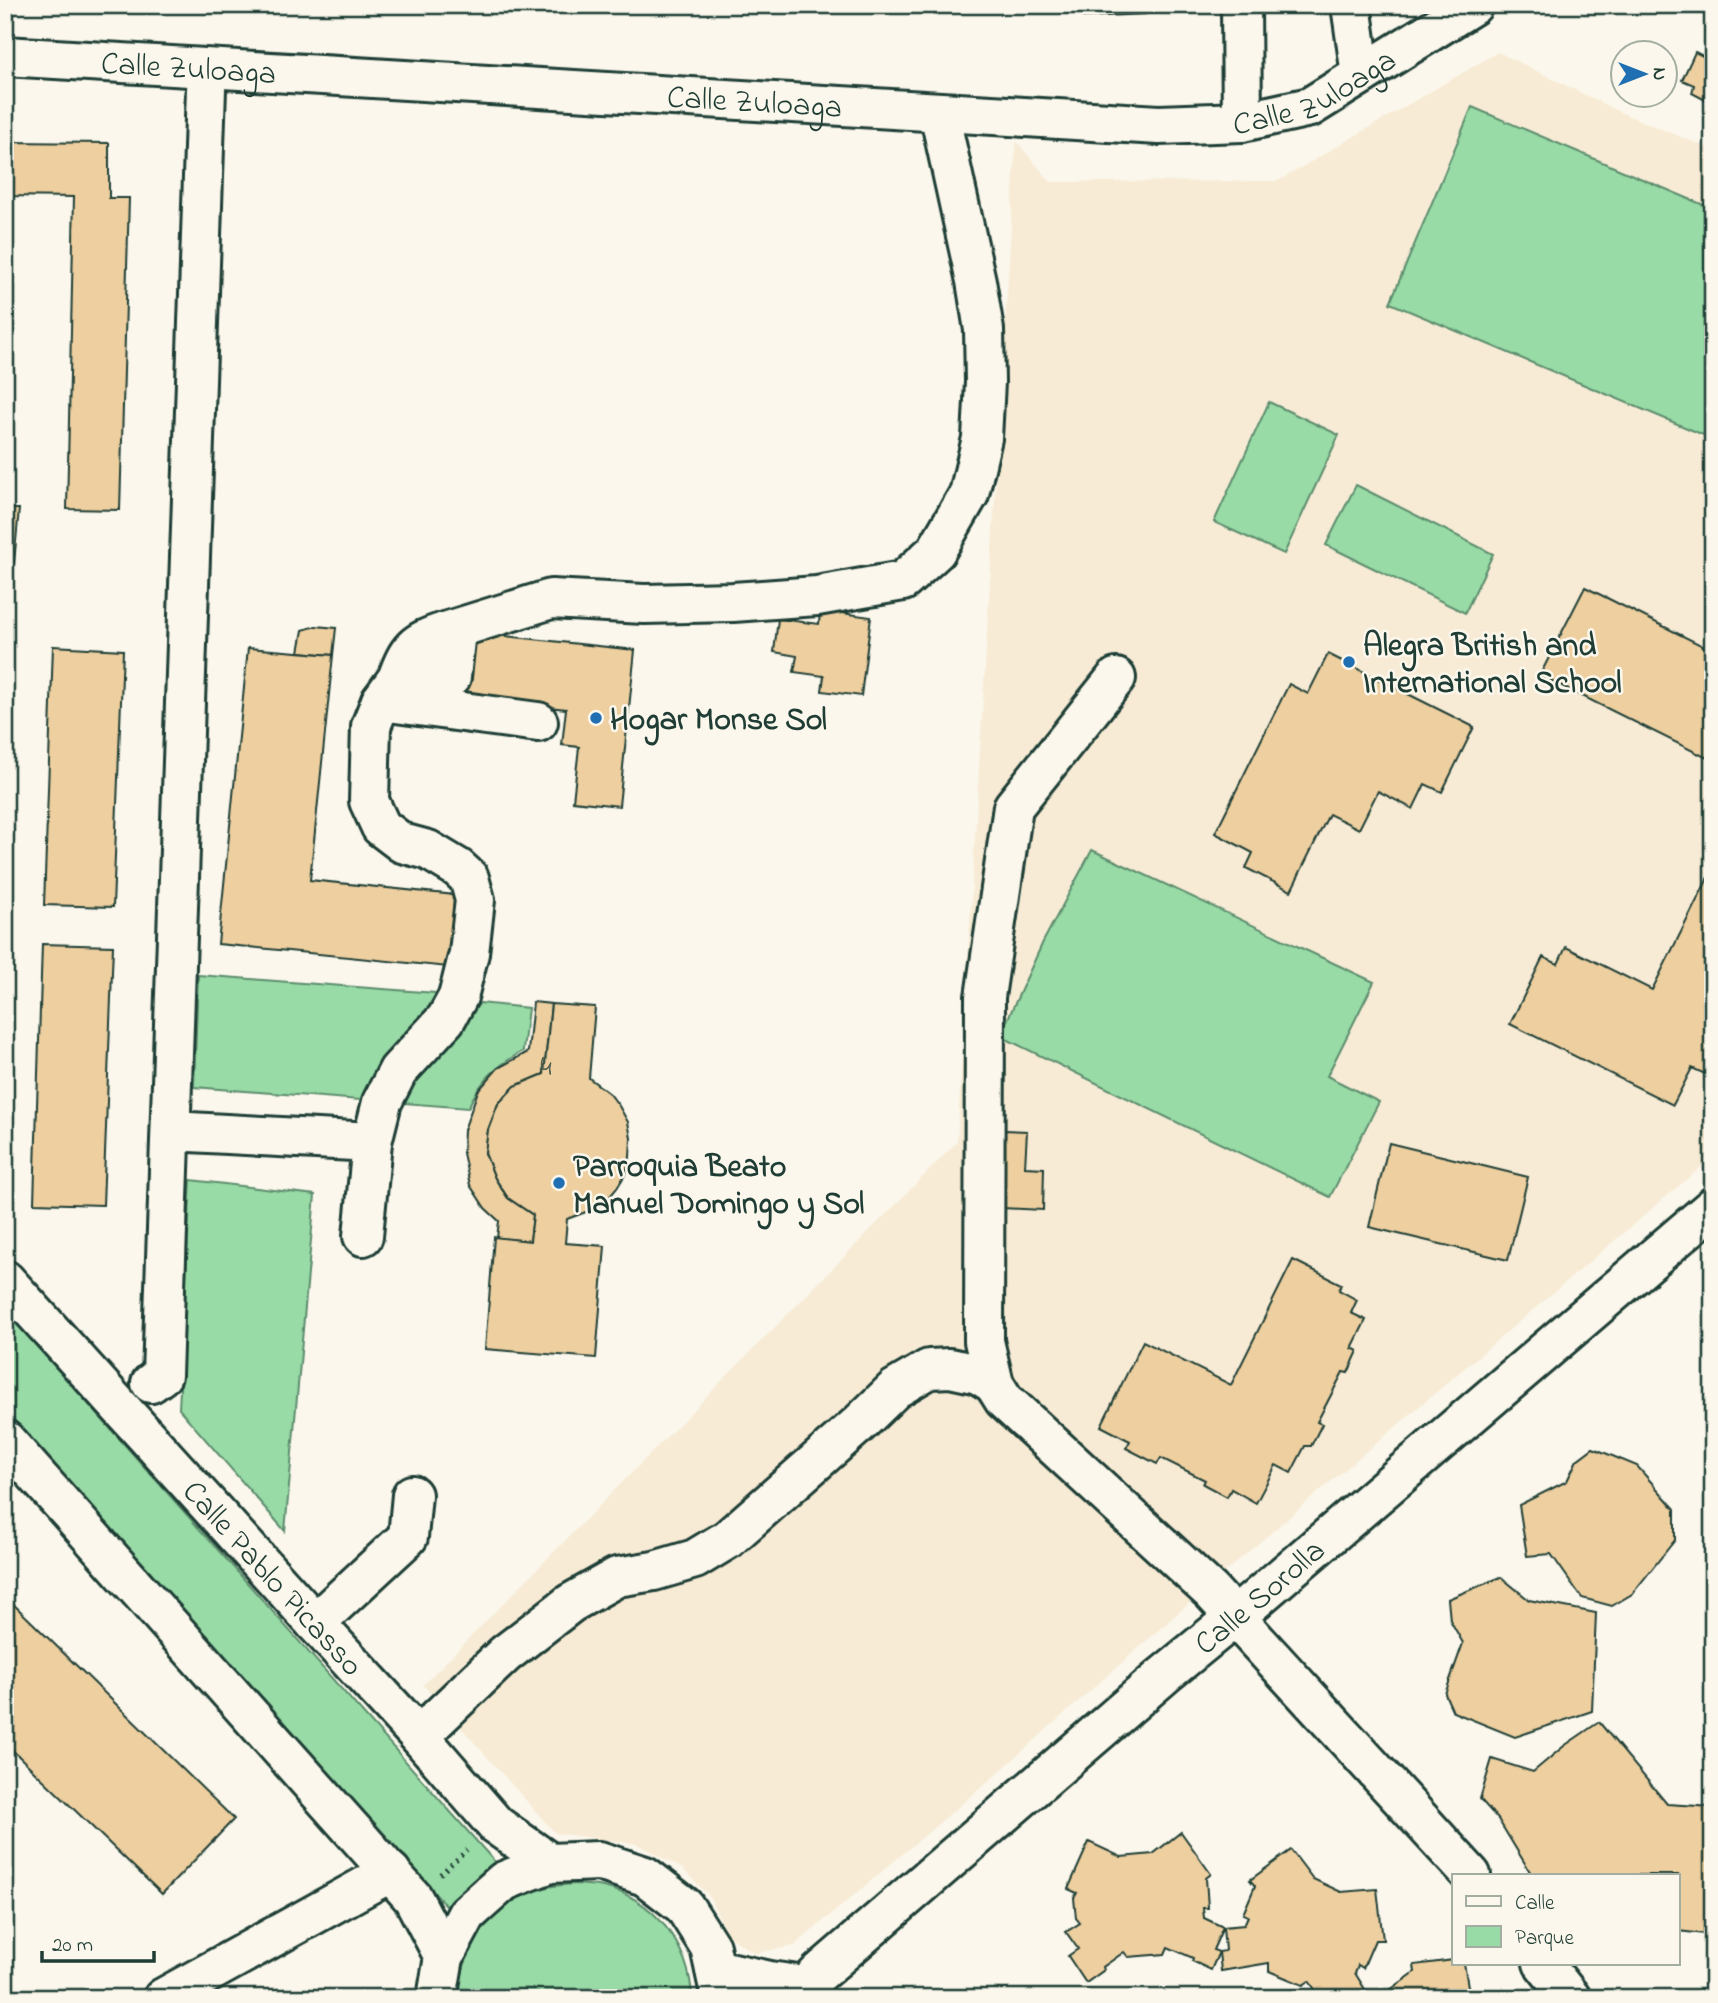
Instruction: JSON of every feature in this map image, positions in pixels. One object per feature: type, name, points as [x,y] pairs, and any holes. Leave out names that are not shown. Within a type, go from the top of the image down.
[{"type":"street","points":[[1241,5],[1242,122]]},
{"type":"street","points":[[1351,5],[1361,75]]},
{"type":"street","name":"Calle Zuloaga","points":[[5,56],[1160,125],[1242,122],[1310,107],[1473,5]]},
{"type":"street","points":[[151,1383],[162,1375],[206,89]]},
{"type":"street","points":[[363,1236],[372,1142],[382,1102],[398,1071],[446,1019],[458,997],[469,953],[475,900],[469,878],[428,850],[402,843],[381,827],[369,802],[371,726],[389,690],[424,673],[452,677],[455,640],[445,632],[551,599],[644,604],[733,602],[817,596],[903,581],[936,551],[969,494],[982,438],[985,382],[984,330],[939,112]]},
{"type":"street","points":[[1116,678],[1013,807],[985,997],[984,1341],[994,1384],[1004,1400],[1211,1591],[1470,1874]]},
{"type":"street","points":[[389,690],[538,722]]},
{"type":"street","points":[[171,1131],[372,1142]]},
{"type":"street","name":"Calle Sorolla","points":[[718,1983],[778,1983],[800,1992],[1164,1675],[1713,1207]]},
{"type":"street","name":"Calle Pablo Picasso","points":[[5,1280],[419,1736],[496,1825],[550,1863]]},
{"type":"street","points":[[419,1736],[505,1654],[571,1603],[617,1577],[653,1571],[695,1559],[728,1539],[895,1389],[929,1368],[950,1368],[978,1374],[994,1384]]},
{"type":"street","points":[[5,1440],[402,1885],[444,1957]]},
{"type":"street","points":[[314,1623],[408,1537],[412,1495]]},
{"type":"street","points":[[437,1998],[444,1957],[467,1914],[504,1881],[550,1863],[599,1861],[645,1876],[684,1906],[710,1947],[718,1983]]},
{"type":"street","points":[[163,1998],[402,1885]]},
{"type":"street","points":[[1545,1965],[1571,1998]]},
{"type":"path","points":[[402,1885],[496,1825]]},
{"type":"shaded area","name":"Alegra British and International School","points":[[1498,52],[1610,108],[1713,150],[1713,1157],[1207,1587],[991,1779],[794,1946],[755,1953],[728,1936],[709,1896],[683,1869],[637,1844],[555,1833],[423,1685],[957,1142],[1016,141],[1051,182],[1278,181]]},
{"type":"green space","points":[[1472,107],[1713,209],[1713,439],[1390,303]]},
{"type":"green space","points":[[1269,402],[1339,435],[1284,554],[1214,522]]},
{"type":"green space","points":[[1356,485],[1493,554],[1465,613],[1326,545]]},
{"type":"green space","points":[[1092,850],[1374,982],[1327,1076],[1379,1102],[1330,1197],[1000,1036],[1043,942]]},
{"type":"green space","points":[[198,975],[436,993],[439,999],[378,1069],[360,1100],[194,1087]]},
{"type":"green space","points":[[480,1003],[528,1008],[523,1051],[491,1074],[478,1089],[468,1108],[390,1102]]},
{"type":"green space","points":[[191,1180],[315,1195],[285,1531],[179,1409]]},
{"type":"green space","points":[[5,1310],[495,1862],[446,1906],[5,1410]]},
{"type":"green space","points":[[575,1884],[600,1886],[621,1893],[653,1913],[666,1927],[684,1960],[692,1998],[458,1998],[466,1960],[474,1943],[497,1913],[529,1893],[548,1887]]},
{"type":"building","points":[[1083,5],[1146,5],[1146,14],[1083,17]]},
{"type":"building","points":[[1695,52],[1713,61],[1713,104],[1692,93],[1694,85],[1682,80]]},
{"type":"building","points":[[5,142],[109,143],[109,198],[129,198],[120,510],[67,509],[74,197],[5,196]]},
{"type":"building","points":[[5,509],[19,509],[14,563],[5,562]]},
{"type":"building","points":[[1585,587],[1713,651],[1713,761],[1540,675]]},
{"type":"building","points":[[820,610],[871,617],[861,696],[822,691],[824,676],[794,672],[797,656],[774,652],[778,619],[819,624]]},
{"type":"building","points":[[316,626],[336,628],[333,655],[299,652],[303,630]]},
{"type":"building","name":"Hogar Monse Sol","points":[[468,632],[635,650],[619,806],[573,801],[579,747],[562,745],[566,709],[462,698]]},
{"type":"building","points":[[53,646],[123,650],[113,907],[44,905]]},
{"type":"building","points":[[248,648],[333,655],[310,880],[455,895],[448,967],[218,944]]},
{"type":"building","points":[[1328,654],[1474,727],[1442,792],[1425,784],[1413,809],[1378,791],[1359,829],[1329,814],[1291,891],[1246,868],[1253,853],[1215,833],[1289,684],[1308,694]]},
{"type":"building","points":[[1709,876],[1713,878],[1713,1058],[1705,1074],[1692,1068],[1673,1105],[1510,1024],[1543,957],[1558,964],[1566,947],[1652,990]]},
{"type":"building","points":[[42,944],[113,946],[103,1205],[34,1203]]},
{"type":"building","points":[[533,1002],[551,1004],[544,1074],[515,1086],[498,1104],[488,1130],[485,1153],[495,1178],[508,1198],[533,1215],[530,1241],[497,1238],[499,1221],[485,1208],[470,1185],[463,1153],[464,1130],[478,1091],[498,1068],[528,1052]]},
{"type":"building","name":"Parroquia Beato Manuel Domingo y Sol","points":[[551,1004],[595,1007],[589,1078],[610,1094],[619,1106],[628,1122],[631,1138],[626,1173],[617,1188],[607,1200],[594,1209],[567,1219],[565,1243],[605,1246],[596,1358],[485,1349],[494,1237],[530,1241],[533,1215],[508,1198],[495,1178],[485,1153],[488,1130],[498,1104],[515,1086],[544,1074]]},
{"type":"building","points":[[1005,1130],[1027,1131],[1025,1167],[1044,1168],[1043,1210],[1002,1208]]},
{"type":"building","points":[[1389,1143],[1528,1177],[1508,1260],[1369,1227]]},
{"type":"building","points":[[1293,1260],[1341,1284],[1339,1290],[1357,1300],[1351,1313],[1366,1320],[1352,1348],[1358,1351],[1348,1373],[1343,1372],[1317,1422],[1322,1424],[1311,1446],[1305,1446],[1291,1473],[1276,1465],[1256,1503],[1231,1489],[1227,1497],[1203,1484],[1205,1480],[1161,1458],[1157,1464],[1126,1448],[1130,1441],[1101,1426],[1143,1341],[1231,1385]]},
{"type":"building","points":[[1593,1448],[1637,1466],[1675,1509],[1675,1540],[1632,1594],[1612,1606],[1582,1598],[1551,1554],[1527,1556],[1519,1505],[1567,1481],[1577,1460]]},
{"type":"building","points":[[1501,1577],[1529,1600],[1596,1613],[1592,1711],[1515,1737],[1453,1712],[1445,1694],[1463,1643],[1450,1620],[1448,1599]]},
{"type":"building","points":[[5,1596],[234,1819],[162,1894],[5,1743]]},
{"type":"building","points":[[1599,1722],[1667,1804],[1713,1807],[1713,1935],[1680,1931],[1680,1874],[1531,1874],[1498,1819],[1480,1799],[1492,1759],[1533,1772]]},
{"type":"building","points":[[1181,1832],[1211,1874],[1206,1878],[1208,1908],[1203,1908],[1204,1918],[1223,1927],[1213,1950],[1219,1952],[1211,1970],[1168,1947],[1165,1954],[1128,1957],[1124,1952],[1086,1983],[1068,1956],[1078,1949],[1066,1932],[1080,1923],[1076,1918],[1074,1898],[1077,1893],[1068,1889],[1089,1842],[1121,1857],[1153,1854]]},
{"type":"building","points":[[1291,1850],[1313,1879],[1341,1892],[1377,1889],[1383,1940],[1375,1940],[1363,1968],[1358,1965],[1355,1973],[1366,1991],[1357,1998],[1321,1998],[1309,1981],[1303,1985],[1269,1971],[1269,1963],[1221,1971],[1219,1952],[1225,1951],[1223,1927],[1244,1925],[1248,1916],[1243,1914],[1255,1886],[1250,1880]]},
{"type":"building","points":[[1452,1960],[1452,1965],[1464,1965],[1470,1998],[1388,1998],[1393,1994],[1390,1990],[1415,1972],[1414,1965]]},
{"type":"place","name":"Alegra British and International School","points":[[1349,662]]},
{"type":"place","name":"Hogar Monse Sol","points":[[596,718]]},
{"type":"place","name":"Parroquia Beato Manuel Domingo y Sol","points":[[559,1183]]}]
